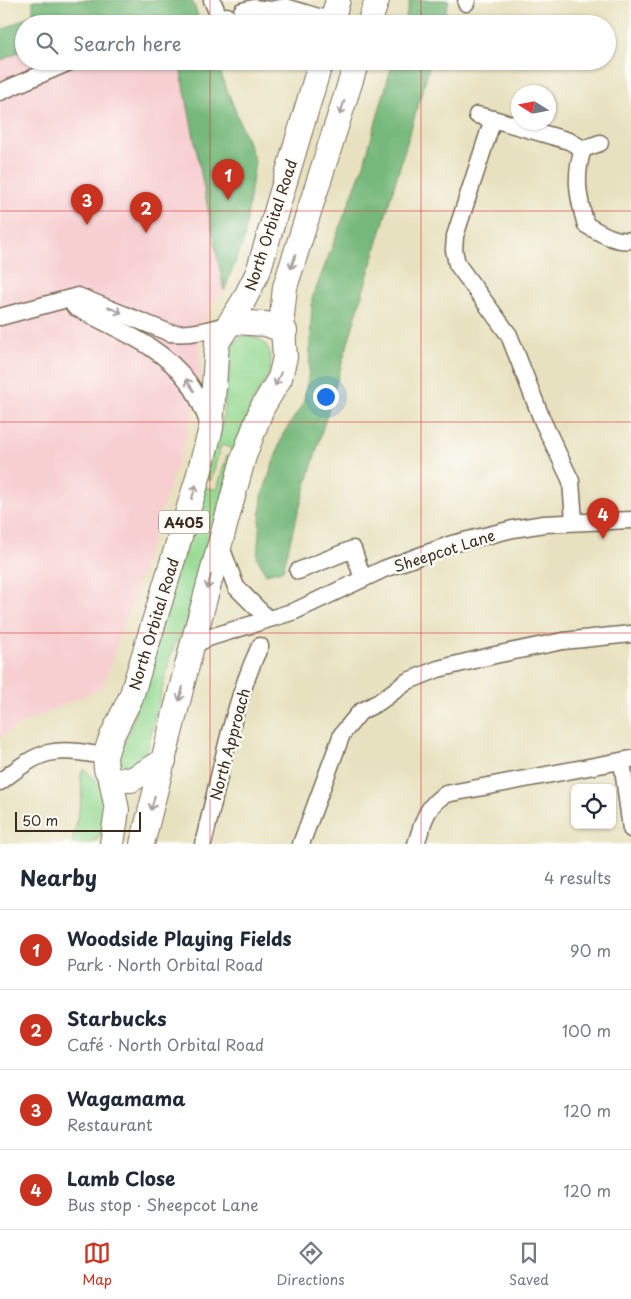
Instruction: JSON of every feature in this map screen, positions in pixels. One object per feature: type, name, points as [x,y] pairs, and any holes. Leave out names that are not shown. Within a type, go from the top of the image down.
[{"type":"highway","points":[[372,15],[377,0]]},
{"type":"highway","name":"North Orbital Road","points":[[105,756],[111,738],[131,697],[211,428],[217,343],[232,322],[258,272],[318,70]]},
{"type":"highway","name":"A405","points":[[142,844],[220,542],[256,422],[280,378],[285,357],[285,331],[282,316],[285,287],[354,70]]},
{"type":"highway","points":[[232,322],[266,324],[285,331]]},
{"type":"highway","points":[[105,756],[106,769],[112,779],[117,810],[111,843]]},
{"type":"highway","points":[[112,779],[131,780],[164,761]]},
{"type":"street","points":[[212,0],[218,15]]},
{"type":"street","points":[[232,15],[254,8],[270,10],[286,3],[333,15]]},
{"type":"street","points":[[282,15],[286,3]]},
{"type":"street","points":[[0,92],[51,70]]},
{"type":"street","points":[[574,521],[571,481],[544,422],[509,335],[457,264],[454,250],[455,236],[485,117],[569,141],[583,149],[600,143]]},
{"type":"street","points":[[583,149],[577,167],[578,199],[586,225],[607,236],[626,241],[631,240]]},
{"type":"street","points":[[0,317],[70,300],[78,296],[170,334],[186,335],[206,332],[232,322]]},
{"type":"street","points":[[70,300],[75,307],[158,351],[173,364],[195,393],[211,428]]},
{"type":"street","name":"Sheepcot Lane","points":[[192,646],[208,638],[248,628],[267,618],[295,611],[363,579],[452,544],[513,529],[574,521],[631,520]]},
{"type":"street","points":[[220,542],[236,587],[267,618]]},
{"type":"street","points":[[298,571],[353,549],[363,579]]},
{"type":"street","points":[[301,844],[342,734],[360,712],[379,702],[408,681],[438,669],[563,642],[631,634]]},
{"type":"street","name":"North Approach","points":[[203,844],[239,704],[250,667],[260,646]]},
{"type":"street","points":[[0,782],[29,760],[51,750],[105,756]]},
{"type":"street","points":[[416,844],[426,812],[437,799],[446,794],[627,760],[631,829]]},
{"type":"shaded area","points":[[15,54],[15,70],[181,70],[224,291],[210,305],[199,345],[201,377],[186,436],[103,687],[15,727],[0,738],[0,61]]},
{"type":"green space","points":[[33,0],[192,0],[198,15],[31,15],[33,14]]},
{"type":"green space","points":[[410,0],[449,0],[445,15],[406,15]]},
{"type":"green space","points":[[15,23],[15,54],[0,61],[0,31]]},
{"type":"green space","points":[[181,70],[220,70],[255,161],[244,240],[224,291]]},
{"type":"green space","points":[[390,70],[428,70],[293,530],[283,570],[266,574],[257,558],[262,496],[283,434],[303,404],[309,372],[312,299],[364,164]]},
{"type":"green space","points":[[243,336],[257,338],[266,345],[271,362],[270,369],[250,407],[235,449],[221,445],[211,480],[205,479],[223,418],[227,383],[230,377],[229,358],[231,347]]},
{"type":"green space","points":[[227,455],[233,457],[187,622],[171,653],[146,753],[135,765],[129,766],[119,762],[118,754],[129,733],[203,486],[217,490]]},
{"type":"green space","points":[[84,769],[95,780],[103,793],[106,807],[105,822],[103,830],[94,841],[88,844],[72,844],[82,797],[81,775]]},
{"type":"place","name":"Woodside Playing Fields","points":[[228,200]]},
{"type":"place","name":"Wagamama","points":[[87,225]]},
{"type":"place","name":"Starbucks","points":[[146,233]]},
{"type":"place","name":"Lamb Close","points":[[603,539]]}]
